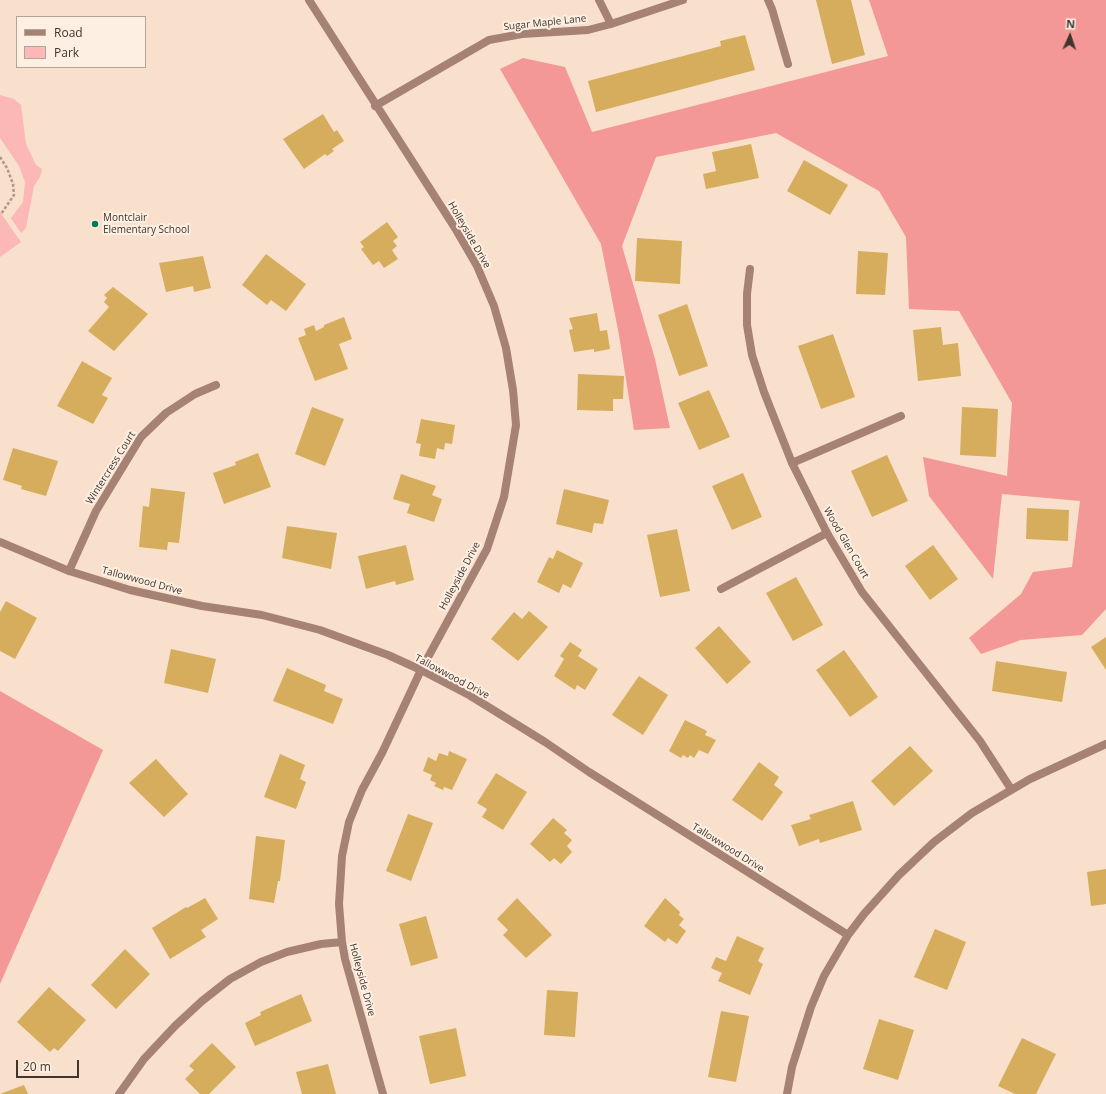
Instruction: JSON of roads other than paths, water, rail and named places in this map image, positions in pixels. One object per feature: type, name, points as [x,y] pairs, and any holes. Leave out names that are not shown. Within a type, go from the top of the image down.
[{"type":"street","name":"Holleyside Drive","points":[[309,0],[375,106],[455,228],[476,266],[494,306],[504,341],[514,390],[516,425],[504,497],[487,549],[421,670],[382,753],[362,790],[349,822],[342,856],[339,904],[342,942],[345,959],[384,1094]]},
{"type":"street","points":[[599,0],[611,24]]},
{"type":"street","name":"Sugar Maple Lane","points":[[375,106],[489,40],[522,34],[588,30],[611,24],[683,0]]},
{"type":"street","points":[[768,0],[788,64]]},
{"type":"street","name":"Wood Glen Court","points":[[750,269],[747,294],[747,325],[752,356],[764,392],[792,463],[827,533],[862,592],[980,741],[1011,789]]},
{"type":"street","name":"Wintercress Court","points":[[69,571],[96,511],[123,464],[142,437],[166,413],[195,394],[216,385]]},
{"type":"street","points":[[792,463],[901,416]]},
{"type":"street","points":[[721,588],[827,533]]},
{"type":"street","name":"Tallowwood Drive","points":[[0,542],[69,571],[130,590],[202,606],[262,615],[320,630],[388,655],[421,670],[469,695],[545,742],[589,772],[848,935]]},
{"type":"street","points":[[787,1094],[792,1067],[811,1007],[824,976],[848,935],[864,914],[899,875],[934,842],[972,813],[1011,789],[1106,744]]},
{"type":"street","points":[[119,1094],[144,1059],[174,1026],[230,979],[261,962],[287,952],[321,944],[342,942]]},
{"type":"place","name":"Montclair Elementary School","points":[[95,224]]}]
